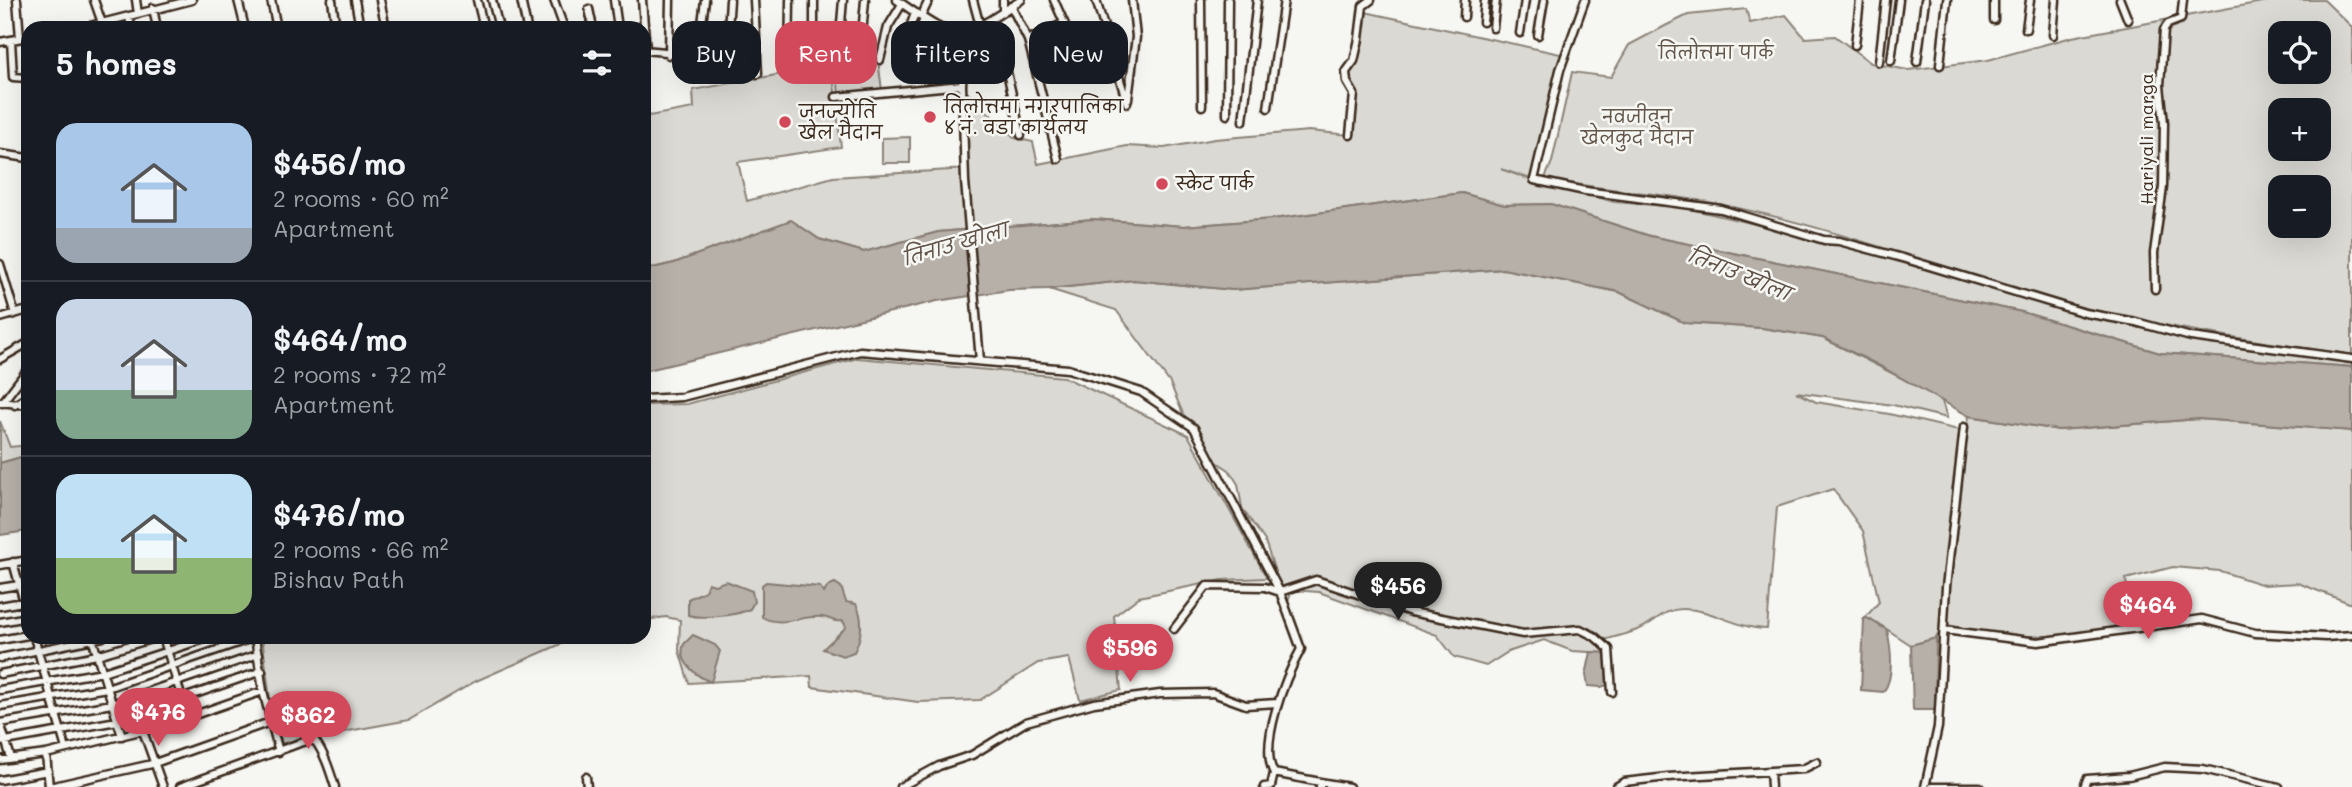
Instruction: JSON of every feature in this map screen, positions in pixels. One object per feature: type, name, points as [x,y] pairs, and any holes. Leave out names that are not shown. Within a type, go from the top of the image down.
[{"type":"street","points":[[0,42],[20,38],[17,0]]},
{"type":"street","points":[[94,0],[101,21]]},
{"type":"street","points":[[136,0],[138,14]]},
{"type":"street","points":[[108,21],[138,14],[154,5],[192,0]]},
{"type":"street","points":[[238,0],[243,21]]},
{"type":"street","points":[[271,0],[276,21]]},
{"type":"street","points":[[332,0],[335,21]]},
{"type":"street","points":[[355,0],[359,21]]},
{"type":"street","points":[[380,0],[384,21]]},
{"type":"street","points":[[477,0],[482,21]]},
{"type":"street","points":[[492,0],[497,21]]},
{"type":"street","points":[[521,0],[526,21]]},
{"type":"street","points":[[554,0],[562,21]]},
{"type":"street","points":[[614,0],[617,21]]},
{"type":"street","points":[[642,0],[643,21]]},
{"type":"street","points":[[669,55],[670,0]]},
{"type":"street","points":[[651,51],[669,55],[698,55],[705,0]]},
{"type":"street","points":[[729,21],[730,0]]},
{"type":"street","points":[[754,0],[755,21]]},
{"type":"street","points":[[790,0],[790,21]]},
{"type":"street","points":[[814,0],[814,21]]},
{"type":"street","points":[[841,21],[843,0]]},
{"type":"street","points":[[863,21],[865,0]]},
{"type":"street","points":[[917,21],[929,0]]},
{"type":"street","points":[[973,0],[979,21]]},
{"type":"street","points":[[1003,0],[1003,11]]},
{"type":"street","points":[[988,21],[1021,0]]},
{"type":"street","points":[[1054,0],[1063,21]]},
{"type":"street","points":[[1096,0],[1128,103],[1136,37],[1132,0]]},
{"type":"street","points":[[1201,0],[1202,106]]},
{"type":"street","points":[[1227,115],[1228,0]]},
{"type":"street","points":[[1243,121],[1257,0]]},
{"type":"street","points":[[1268,108],[1284,0]]},
{"type":"street","points":[[1350,135],[1354,94],[1347,82],[1346,72],[1353,61],[1359,39],[1363,6],[1371,3],[1371,0]]},
{"type":"street","points":[[1464,17],[1465,0]]},
{"type":"street","points":[[1483,22],[1485,0]]},
{"type":"street","points":[[1493,28],[1496,0]]},
{"type":"street","points":[[1520,33],[1525,0]]},
{"type":"street","points":[[1538,35],[1544,0]]},
{"type":"street","points":[[1586,0],[1560,70],[1534,180],[1585,191],[1721,209],[1824,240],[1839,241],[1906,259],[2085,313],[2136,322],[2190,337],[2352,359]]},
{"type":"street","points":[[1855,45],[1860,0]]},
{"type":"street","points":[[1879,62],[1886,0]]},
{"type":"street","points":[[1891,61],[1899,0]]},
{"type":"street","points":[[1917,62],[1925,0]]},
{"type":"street","points":[[1940,65],[1947,0]]},
{"type":"street","points":[[1994,0],[1994,20]]},
{"type":"street","points":[[2026,29],[2030,0]]},
{"type":"street","points":[[2053,35],[2056,0]]},
{"type":"street","points":[[2120,0],[2128,20]]},
{"type":"street","name":"Hariyali marga","points":[[2155,289],[2154,253],[2163,187],[2164,124],[2160,85],[2164,30],[2168,24],[2181,19],[2183,0]]},
{"type":"street","points":[[880,60],[888,27],[900,2],[930,21]]},
{"type":"street","points":[[1011,6],[1028,40],[1058,159]]},
{"type":"street","points":[[129,16],[130,21]]},
{"type":"street","points":[[919,21],[920,16]]},
{"type":"street","points":[[11,40],[13,77],[21,78]]},
{"type":"street","points":[[1010,84],[1021,135]]},
{"type":"street","points":[[836,97],[962,85],[965,181],[980,361]]},
{"type":"street","points":[[0,154],[21,157]]},
{"type":"street","points":[[0,264],[15,314]]},
{"type":"street","points":[[0,318],[21,312]]},
{"type":"street","points":[[0,359],[21,347]]},
{"type":"street","points":[[651,399],[682,397],[860,351],[1068,369],[1141,392],[1194,428],[1280,592],[1301,649],[1287,674],[1277,703],[1269,764],[1275,773],[1320,785],[1349,787]]},
{"type":"street","points":[[21,378],[1,403],[21,405]]},
{"type":"street","points":[[14,405],[21,400]]},
{"type":"street","points":[[1925,787],[1938,727],[1944,630],[1964,427]]},
{"type":"street","points":[[0,565],[21,561]]},
{"type":"street","points":[[12,562],[21,590]]},
{"type":"street","points":[[1174,629],[1207,586],[1265,587],[1280,592],[1317,580],[1411,612],[1523,634],[1580,629],[1594,636],[1609,649],[1612,692]]},
{"type":"street","points":[[0,588],[19,586]]},
{"type":"street","points":[[0,606],[21,602]]},
{"type":"street","points":[[0,622],[21,618]]},
{"type":"street","points":[[1944,630],[2038,642],[2202,619],[2255,633],[2326,637],[2352,635]]},
{"type":"street","points":[[0,640],[21,636]]},
{"type":"street","points":[[36,644],[66,749]]},
{"type":"street","points":[[0,658],[64,644]]},
{"type":"street","points":[[94,644],[122,737]]},
{"type":"street","points":[[0,674],[97,655],[136,644]]},
{"type":"street","points":[[164,644],[188,718]]},
{"type":"street","points":[[0,690],[103,672],[191,644]]},
{"type":"street","points":[[0,706],[107,688],[236,644]]},
{"type":"street","points":[[257,644],[263,691],[279,752]]},
{"type":"street","points":[[10,758],[0,723],[112,705],[258,654]]},
{"type":"street","points":[[3,741],[117,721],[183,701],[262,671]]},
{"type":"street","points":[[0,760],[46,754],[122,737],[188,718],[263,691]]},
{"type":"street","points":[[900,787],[939,766],[972,755],[1026,722],[1094,703],[1160,694],[1213,693],[1246,705],[1277,703]]},
{"type":"street","points":[[46,754],[49,787],[155,763],[270,722],[286,721],[321,744],[335,787]]},
{"type":"street","points":[[143,731],[163,787]]},
{"type":"street","points":[[180,787],[310,740],[321,744]]},
{"type":"street","points":[[1616,787],[1623,782],[1668,777],[1803,769],[1817,762]]},
{"type":"street","points":[[2084,787],[2087,779],[2129,776],[2165,767],[2203,769],[2279,787]]},
{"type":"street","points":[[0,780],[47,771]]},
{"type":"street","points":[[1770,772],[1771,787]]},
{"type":"street","points":[[1264,787],[1271,786],[1275,773]]},
{"type":"street","points":[[586,777],[587,787]]},
{"type":"street","points":[[1932,787],[1980,787]]},
{"type":"green space","points":[[2273,0],[2324,0],[2352,27],[2352,355],[2200,332],[2087,309],[1764,214],[1679,197],[1545,178],[1552,162],[1572,72],[1611,77],[1629,45],[1688,15],[1746,9],[1750,23],[1786,15],[1805,38],[1835,36],[1871,63],[1908,70],[1988,60],[2072,37]]},
{"type":"green space","points":[[1365,12],[1565,55],[1534,180],[1501,169],[1550,187],[1574,190],[1614,202],[1681,207],[1786,231],[1934,270],[2072,312],[2188,339],[2304,352],[2352,362],[2352,367],[2160,353],[2022,312],[1650,236],[1551,204],[1504,205],[1462,193],[1273,219],[1183,226],[1093,219],[938,232],[864,252],[819,239],[791,220],[674,263],[651,268],[651,116],[694,108],[693,90],[726,84],[761,84],[761,78],[775,75],[775,84],[834,84],[841,147],[738,162],[747,201],[833,177],[967,169],[967,92],[1015,138],[1033,142],[1038,164],[1127,146],[1164,148],[1215,139],[1309,131],[1350,135],[1354,94],[1349,73]]},
{"type":"green space","points":[[877,60],[882,90],[839,95],[838,84],[877,84]]},
{"type":"green space","points":[[910,137],[910,163],[882,163],[882,138]]},
{"type":"green space","points":[[1504,269],[1619,292],[1685,323],[1762,328],[1823,338],[1941,398],[1947,418],[1893,405],[1796,392],[1816,402],[1889,414],[1963,431],[1952,489],[1943,626],[1936,638],[1911,645],[1871,619],[1864,619],[1879,602],[1863,531],[1833,489],[1777,507],[1767,629],[1745,626],[1703,612],[1682,609],[1666,613],[1637,630],[1600,641],[1583,629],[1523,632],[1427,611],[1343,589],[1318,576],[1280,587],[1265,541],[1242,508],[1238,484],[1229,470],[1214,460],[1184,416],[1170,383],[1116,310],[1049,289],[1134,280],[1233,290]]},
{"type":"green space","points":[[858,358],[1064,377],[1188,435],[1267,578],[1222,580],[1139,597],[1114,616],[1121,690],[1080,700],[1069,658],[1038,663],[980,700],[918,702],[812,687],[811,676],[689,683],[679,650],[680,620],[666,617],[651,619],[651,405],[687,404]]},
{"type":"green space","points":[[1969,416],[2059,430],[2199,419],[2352,431],[2352,604],[2298,583],[2264,585],[2220,571],[2173,567],[2126,579],[2131,624],[2059,636],[2006,636],[1947,625],[1954,520]]},
{"type":"green space","points":[[0,421],[10,447],[21,446],[21,457],[0,463]]},
{"type":"green space","points":[[1307,584],[1317,584],[1409,614],[1519,635],[1582,631],[1607,653],[1572,651],[1544,640],[1508,652],[1486,666],[1454,657],[1437,635],[1319,592],[1292,590],[1288,602],[1285,592]]},
{"type":"green space","points":[[263,644],[561,644],[476,681],[409,720],[282,743],[271,707]]},
{"type":"water","name":"तिनाउ खोला","points":[[1462,193],[1504,205],[1551,204],[1650,236],[2022,312],[2160,353],[2352,367],[2352,431],[2199,419],[2059,430],[1969,416],[1878,365],[1823,338],[1762,328],[1685,323],[1619,292],[1503,269],[1233,290],[1134,280],[1049,289],[1009,290],[937,301],[651,369],[651,268],[674,263],[791,220],[819,239],[864,252],[938,232],[1093,219],[1184,226],[1273,219]]},
{"type":"water","points":[[21,457],[21,532],[0,535],[0,463]]},
{"type":"water","points":[[726,581],[752,591],[754,602],[750,609],[719,616],[688,615],[688,599],[705,591],[708,583],[715,585]]},
{"type":"water","points":[[766,582],[820,587],[824,593],[828,586],[835,583],[841,587],[846,602],[856,604],[860,616],[859,640],[854,652],[843,656],[823,649],[846,627],[843,621],[814,617],[777,621],[762,617],[762,585]]},
{"type":"water","points":[[1867,618],[1887,630],[1891,671],[1883,692],[1861,690],[1864,619]]},
{"type":"water","points":[[693,635],[715,645],[720,651],[711,682],[694,672],[683,656],[684,644]]},
{"type":"water","points":[[1936,638],[1935,710],[1913,710],[1911,645]]},
{"type":"water","points":[[1591,652],[1607,653],[1610,684],[1601,687],[1588,686],[1586,675]]},
{"type":"place","name":"तिलोत्तमा नगरपालिका ४ नं. वडा कार्यलय","points":[[930,117]]},
{"type":"place","name":"जनज्योति खेल मैदान","points":[[785,122]]},
{"type":"place","name":"स्केट पार्क","points":[[1162,184]]},
{"type":"park label","name":"तिलोत्तमा पार्क","points":[[1716,53]]},
{"type":"park label","name":"नवजीवन खेलकुद मैदान","points":[[1637,127]]}]
